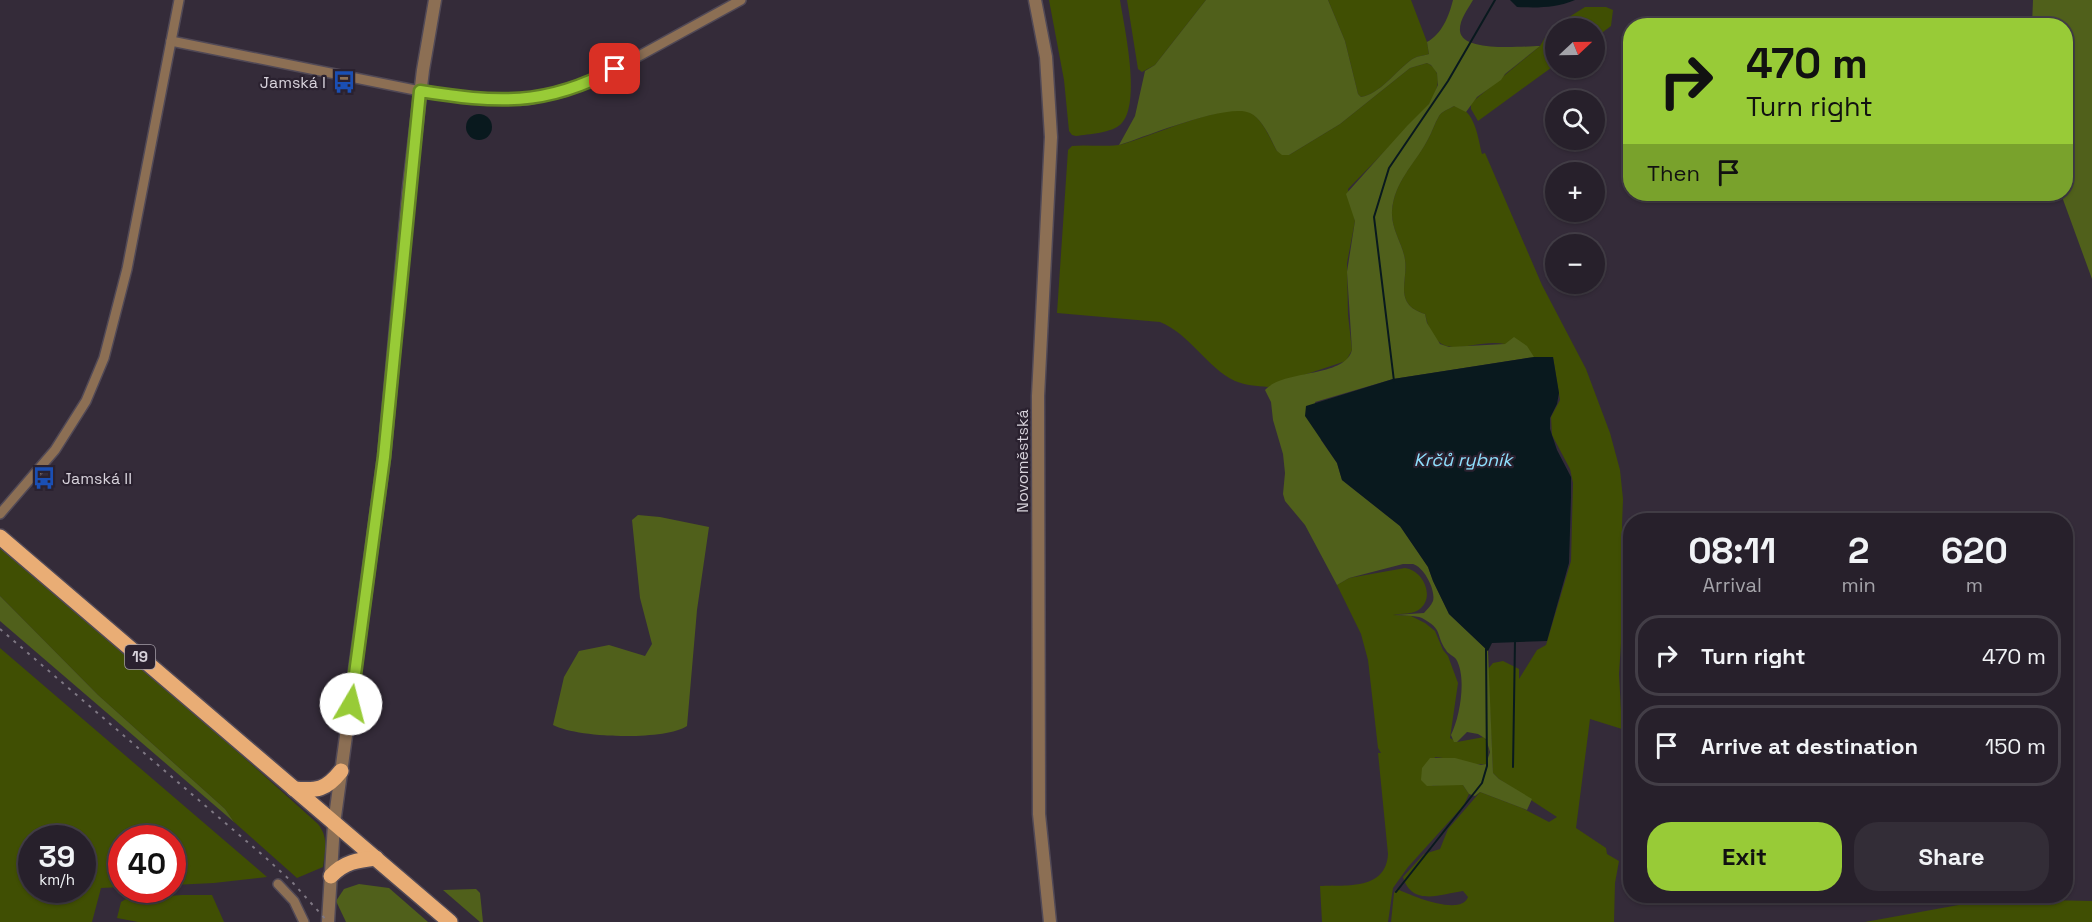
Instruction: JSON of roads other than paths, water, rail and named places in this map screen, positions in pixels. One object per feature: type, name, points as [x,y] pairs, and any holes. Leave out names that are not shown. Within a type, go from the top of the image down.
[{"type":"main road","name":"19","points":[[0,537],[450,922]]},
{"type":"main road","points":[[294,789],[321,789],[331,784],[341,771]]},
{"type":"main road","points":[[331,876],[339,867],[356,860],[376,858]]},
{"type":"street","points":[[0,514],[55,450],[97,379],[126,269],[179,0]]},
{"type":"street","points":[[328,922],[334,824],[384,457],[420,91],[435,0]]},
{"type":"street","points":[[171,41],[420,91],[488,100],[527,100],[563,92],[597,79],[741,0]]},
{"type":"street","name":"Novoměstská","points":[[1035,0],[1046,57],[1050,137],[1038,396],[1039,814],[1050,922]]},
{"type":"street","points":[[278,884],[294,901],[304,922]]},
{"type":"water","points":[[1510,0],[1575,0],[1554,6],[1517,7]]},
{"type":"water","points":[[479,114],[488,118],[492,127],[488,136],[479,140],[470,136],[466,127],[470,118]]},
{"type":"water","name":"Krčů rybník","points":[[1534,357],[1553,357],[1559,393],[1557,404],[1550,418],[1550,429],[1557,450],[1571,477],[1569,563],[1547,641],[1492,643],[1488,651],[1449,614],[1428,567],[1400,526],[1342,480],[1337,463],[1305,416],[1306,406],[1393,379]]},
{"type":"waterway","points":[[1394,381],[1374,217],[1389,168],[1448,81],[1495,0]]},
{"type":"waterway","points":[[1513,767],[1515,641]]},
{"type":"waterway","points":[[1396,892],[1482,783],[1487,766],[1486,649]]},
{"type":"railway","points":[[0,629],[266,858],[293,883],[328,922]]},
{"type":"place","name":"Jamská I","points":[[344,82]]},
{"type":"place","name":"Jamská II","points":[[44,478]]}]
